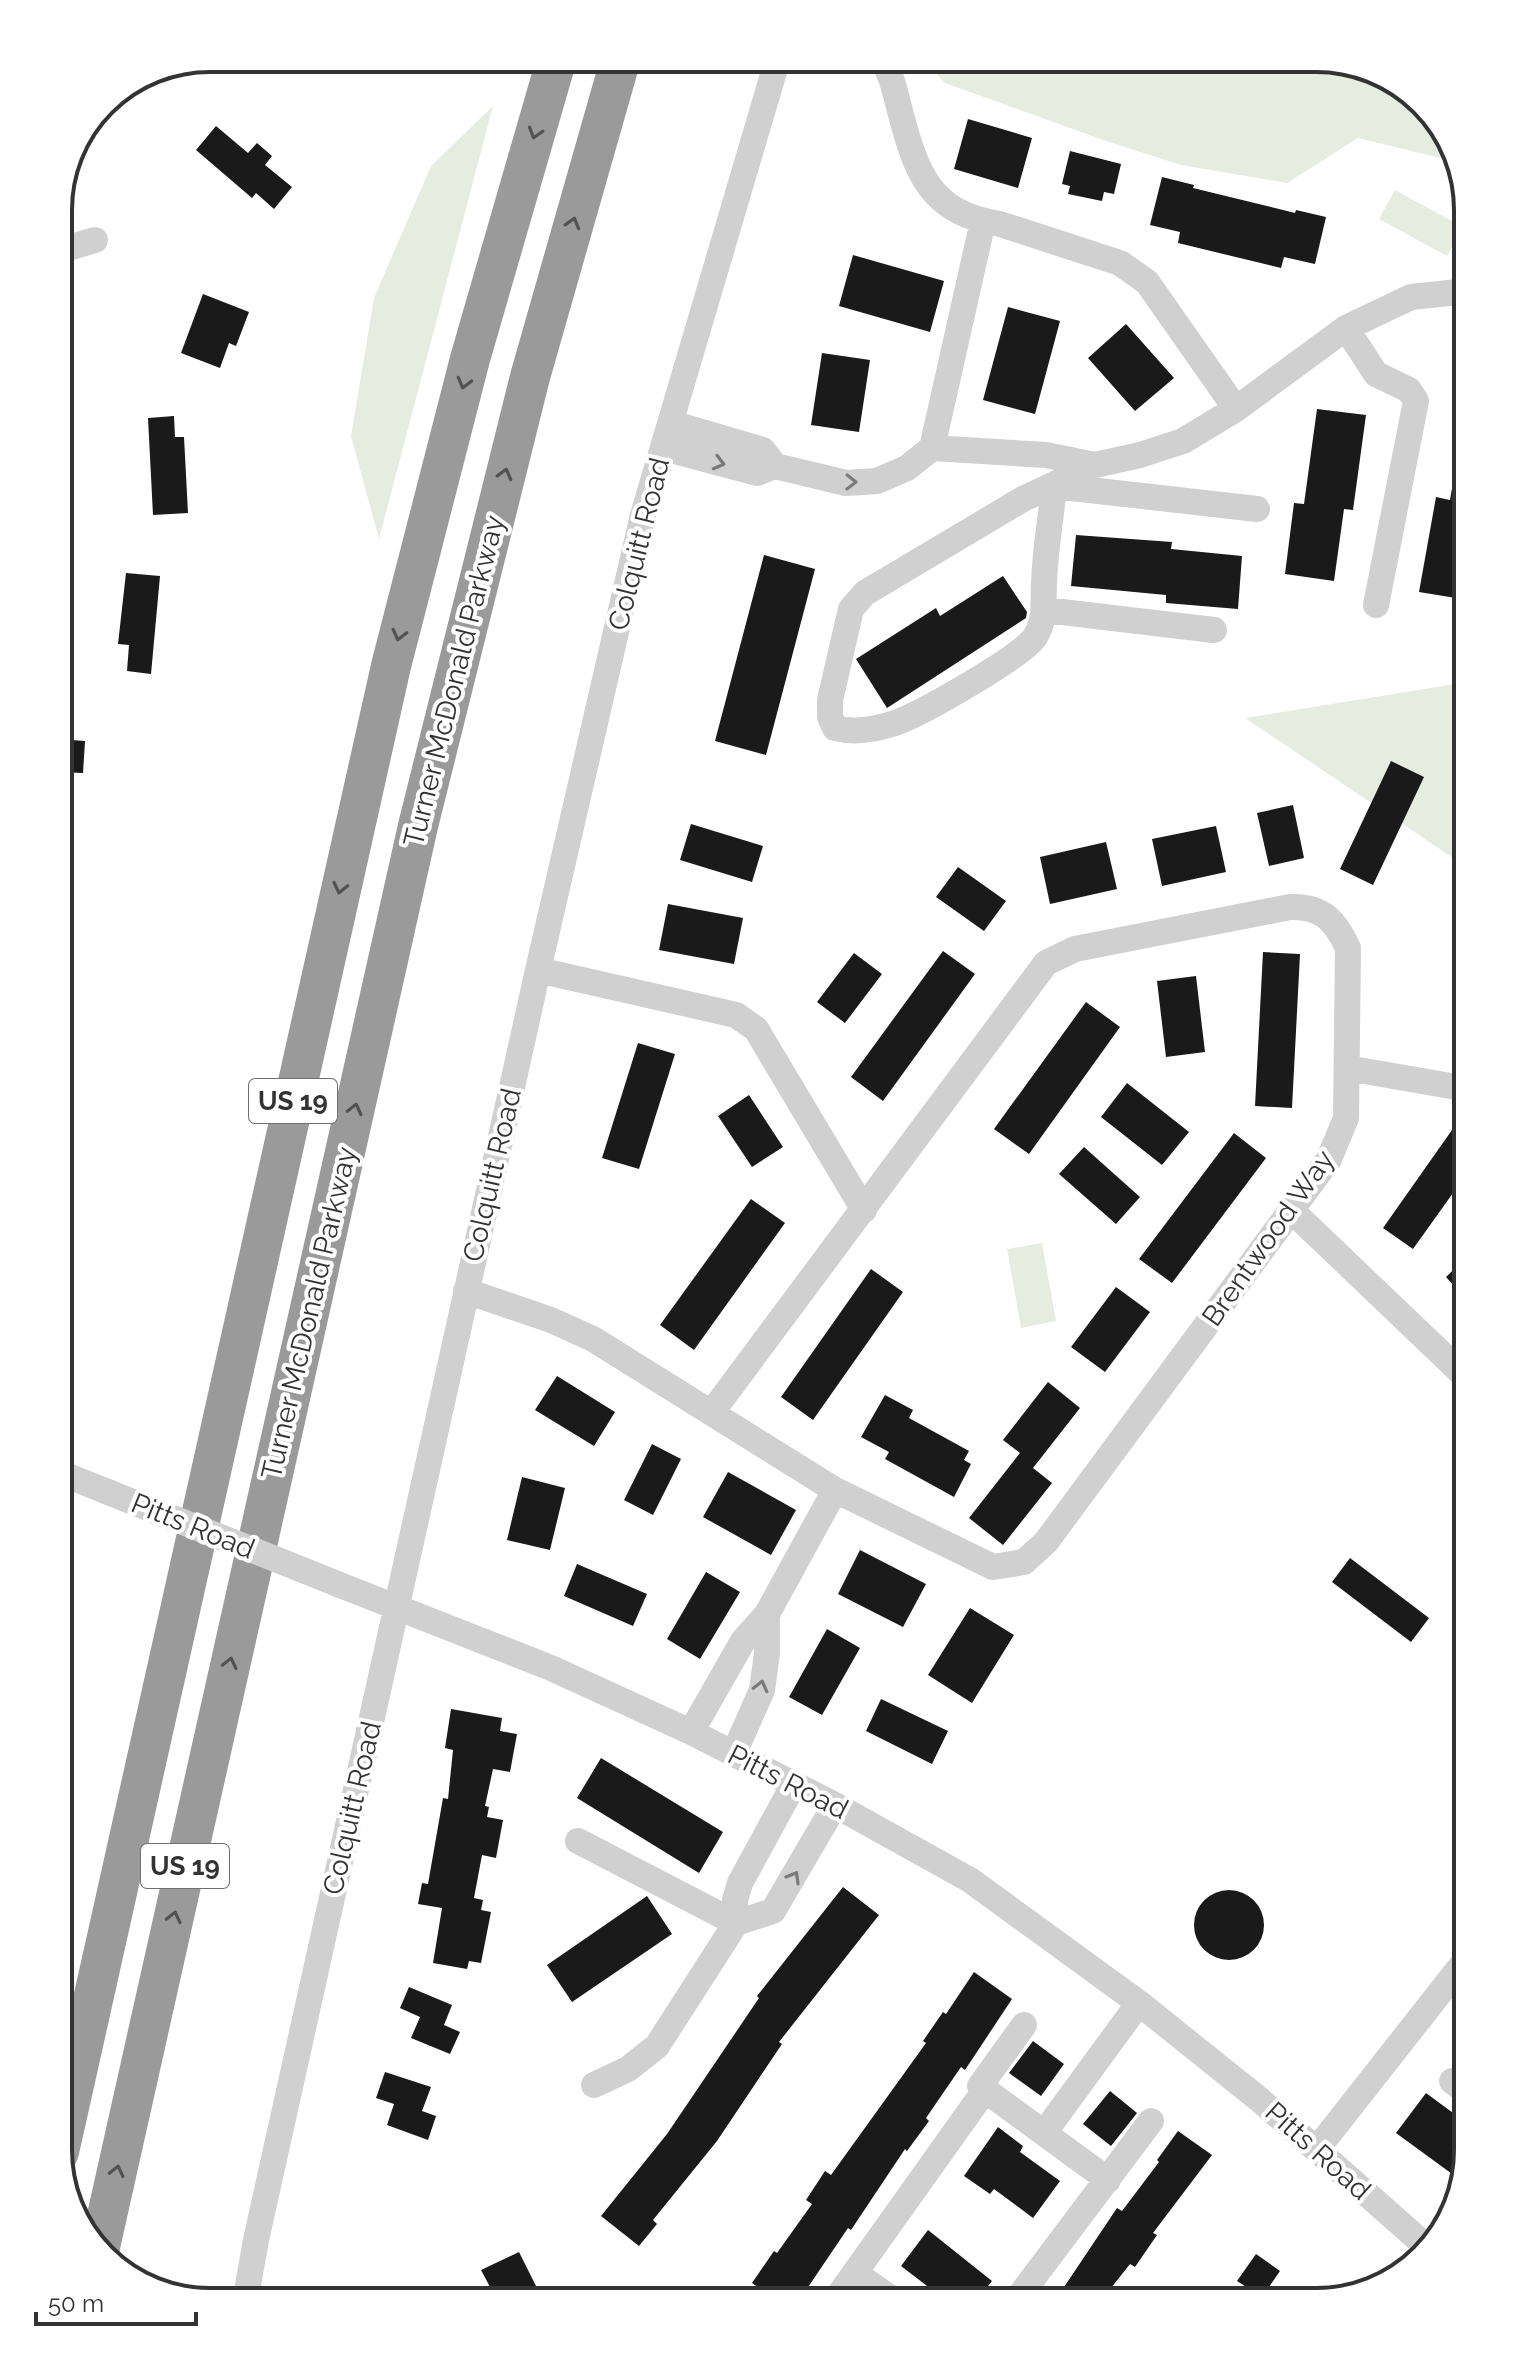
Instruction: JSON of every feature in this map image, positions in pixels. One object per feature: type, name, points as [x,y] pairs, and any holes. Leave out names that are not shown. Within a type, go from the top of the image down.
[{"type":"highway","name":"US 19","points":[[72,2094],[391,666],[470,359],[553,72]]},
{"type":"highway","name":"Turner McDonald Parkway","points":[[102,2236],[418,826],[523,406],[617,72]]},
{"type":"street","name":"Colquitt Road","points":[[254,2288],[256,2240],[538,970],[643,515],[774,72]]},
{"type":"street","points":[[890,72],[911,153],[922,178],[946,204],[983,221],[1120,263],[1147,282],[1236,409]]},
{"type":"street","points":[[667,435],[757,473],[775,466],[846,483],[877,481],[907,468],[932,448],[983,221]]},
{"type":"street","points":[[72,247],[95,240]]},
{"type":"street","points":[[1054,486],[1044,585],[1045,610],[1035,637],[1012,657],[916,715],[863,730],[835,728],[830,717],[830,700],[851,609],[865,593],[1023,499],[1095,465],[1183,441],[1236,409],[1346,328],[1411,297],[1454,292]]},
{"type":"street","points":[[1346,328],[1376,374],[1409,390],[1416,401],[1376,605]]},
{"type":"street","points":[[932,448],[1046,455],[1095,465]]},
{"type":"street","points":[[1054,486],[1257,509]]},
{"type":"street","points":[[1045,610],[1214,630]]},
{"type":"street","name":"Brentwood Way","points":[[466,1291],[551,1320],[593,1339],[835,1490],[993,1567],[1024,1562],[1046,1542],[1329,1159],[1346,1118],[1348,948],[1338,927],[1321,912],[1290,907],[1075,949],[1046,963],[712,1412]]},
{"type":"street","points":[[538,970],[736,1015],[756,1029],[864,1210]]},
{"type":"street","points":[[1347,1068],[1454,1087]]},
{"type":"street","points":[[1291,1210],[1454,1366]]},
{"type":"street","name":"Pitts Road","points":[[72,1478],[551,1668],[734,1753],[970,1880],[1139,2003],[1260,2100],[1420,2241]]},
{"type":"street","points":[[691,1732],[743,1641],[767,1614],[835,1490]]},
{"type":"street","points":[[734,1753],[762,1690],[767,1653],[767,1614]]},
{"type":"street","points":[[594,2085],[628,2069],[657,2046],[736,1923],[735,1900],[740,1883],[794,1784]]},
{"type":"street","points":[[578,1841],[736,1923],[773,1911],[835,1805]]},
{"type":"street","points":[[1317,2149],[1454,1981]]},
{"type":"street","points":[[1044,2133],[1139,2003]]},
{"type":"street","points":[[1024,2025],[980,2086],[1108,2180]]},
{"type":"street","points":[[844,2288],[985,2090]]},
{"type":"street","points":[[1026,2288],[1151,2121]]},
{"type":"street","points":[[855,2273],[876,2288]]},
{"type":"shaded area","points":[[935,72],[1325,72],[1360,79],[1393,95],[1420,119],[1444,159],[1358,138],[1287,183],[1181,165],[945,83]]},
{"type":"shaded area","points":[[493,106],[379,539],[351,436],[374,298],[431,166]]},
{"type":"shaded area","points":[[1395,190],[1454,222],[1454,243],[1447,256],[1379,219]]},
{"type":"shaded area","points":[[1454,684],[1454,859],[1245,718]]},
{"type":"shaded area","points":[[1042,1243],[1056,1321],[1021,1328],[1007,1249]]},
{"type":"building","points":[[968,119],[1032,138],[1018,188],[954,169]]},
{"type":"building","points":[[216,126],[248,153],[257,143],[272,156],[265,165],[292,187],[274,209],[256,193],[252,198],[196,150]]},
{"type":"building","points":[[1070,151],[1121,164],[1114,194],[1104,192],[1102,201],[1068,194],[1070,186],[1062,184]]},
{"type":"building","points":[[1162,177],[1194,185],[1193,188],[1295,213],[1296,210],[1326,217],[1315,264],[1284,257],[1281,268],[1178,243],[1180,232],[1150,225]]},
{"type":"building","points":[[853,255],[944,281],[930,332],[839,306]]},
{"type":"building","points":[[203,294],[249,312],[236,346],[229,343],[220,368],[181,353]]},
{"type":"building","points":[[1008,307],[1060,321],[1035,414],[983,400]]},
{"type":"building","points":[[1126,324],[1174,378],[1135,411],[1088,358]]},
{"type":"building","points":[[822,353],[870,360],[859,432],[811,425]]},
{"type":"building","points":[[1317,409],[1366,415],[1353,510],[1344,509],[1334,581],[1285,574],[1294,503],[1304,504]]},
{"type":"building","points":[[174,416],[175,437],[184,437],[188,513],[153,515],[148,418]]},
{"type":"building","points":[[1454,477],[1454,598],[1419,592],[1436,497],[1450,500]]},
{"type":"building","points":[[1076,535],[1172,542],[1171,549],[1242,556],[1238,609],[1166,603],[1166,595],[1071,586]]},
{"type":"building","points":[[764,555],[815,569],[766,755],[715,741]]},
{"type":"building","points":[[126,573],[160,576],[151,674],[127,671],[129,645],[118,644]]},
{"type":"building","points":[[1003,576],[1027,612],[1026,618],[887,708],[856,659],[936,608],[940,616]]},
{"type":"building","points":[[72,740],[85,741],[83,773],[72,773]]},
{"type":"building","points":[[1391,761],[1424,777],[1373,885],[1340,869]]},
{"type":"building","points":[[1293,805],[1304,858],[1269,866],[1257,813]]},
{"type":"building","points":[[691,824],[763,846],[752,882],[680,860]]},
{"type":"building","points":[[1216,826],[1226,872],[1162,886],[1152,839]]},
{"type":"building","points":[[1106,842],[1117,889],[1050,904],[1040,857]]},
{"type":"building","points":[[958,867],[1006,901],[984,931],[936,897]]},
{"type":"building","points":[[668,904],[743,918],[734,964],[659,950]]},
{"type":"building","points":[[943,951],[975,974],[883,1101],[851,1077]]},
{"type":"building","points":[[1263,952],[1300,954],[1292,1108],[1255,1106]]},
{"type":"building","points":[[854,953],[882,974],[845,1023],[817,1002]]},
{"type":"building","points":[[1196,976],[1205,1052],[1166,1057],[1157,981]]},
{"type":"building","points":[[1086,1002],[1120,1027],[1029,1154],[994,1129]]},
{"type":"building","points":[[638,1043],[675,1054],[639,1169],[602,1158]]},
{"type":"building","points":[[1127,1083],[1189,1132],[1162,1165],[1101,1117]]},
{"type":"building","points":[[749,1095],[783,1147],[752,1167],[718,1116]]},
{"type":"building","points":[[1452,1130],[1454,1131],[1454,1192],[1413,1249],[1383,1228]]},
{"type":"building","points":[[1234,1133],[1266,1158],[1172,1283],[1139,1259]]},
{"type":"building","points":[[1084,1147],[1140,1197],[1116,1224],[1059,1174]]},
{"type":"building","points":[[751,1199],[785,1223],[694,1350],[660,1325]]},
{"type":"building","points":[[871,1269],[903,1292],[813,1420],[781,1397]]},
{"type":"building","points":[[1454,1269],[1454,1286],[1446,1277]]},
{"type":"building","points":[[1116,1287],[1150,1312],[1105,1372],[1071,1347]]},
{"type":"building","points":[[557,1376],[615,1412],[594,1446],[535,1410]]},
{"type":"building","points":[[1048,1382],[1080,1408],[1033,1468],[1052,1483],[1003,1545],[969,1518],[1020,1453],[1003,1440]]},
{"type":"building","points":[[885,1395],[913,1410],[909,1418],[969,1451],[964,1460],[971,1464],[954,1497],[885,1459],[889,1452],[861,1437]]},
{"type":"building","points":[[652,1444],[681,1459],[653,1515],[624,1500]]},
{"type":"building","points":[[728,1472],[796,1510],[771,1555],[703,1517]]},
{"type":"building","points":[[522,1477],[565,1488],[550,1550],[507,1540]]},
{"type":"building","points":[[860,1550],[926,1584],[903,1627],[838,1594]]},
{"type":"building","points":[[1350,1558],[1429,1618],[1411,1642],[1332,1582]]},
{"type":"building","points":[[577,1564],[647,1594],[633,1626],[564,1596]]},
{"type":"building","points":[[706,1572],[740,1592],[700,1659],[667,1639]]},
{"type":"building","points":[[970,1608],[1014,1635],[972,1703],[928,1675]]},
{"type":"building","points":[[827,1629],[860,1648],[822,1715],[789,1697]]},
{"type":"building","points":[[881,1699],[948,1731],[932,1764],[866,1731]]},
{"type":"building","points":[[451,1709],[502,1718],[500,1731],[517,1734],[510,1772],[493,1769],[485,1806],[489,1807],[487,1817],[503,1820],[496,1858],[482,1855],[474,1898],[483,1900],[481,1910],[491,1912],[481,1963],[469,1961],[467,1969],[433,1963],[442,1908],[418,1904],[422,1883],[428,1884],[443,1798],[448,1799],[453,1750],[445,1748]]},
{"type":"building","points":[[601,1758],[723,1832],[699,1873],[577,1798]]},
{"type":"building","points":[[843,1887],[879,1915],[779,2042],[782,2044],[717,2141],[653,2220],[657,2224],[639,2246],[601,2216],[667,2134],[759,1998],[757,1996]]},
{"type":"building","points":[[1229,1890],[1254,1900],[1264,1925],[1254,1950],[1229,1960],[1204,1950],[1194,1925],[1204,1900]]},
{"type":"building","points":[[647,1896],[672,1934],[572,2002],[547,1965]]},
{"type":"building","points":[[974,1972],[1012,1999],[965,2070],[961,2067],[926,2118],[929,2121],[907,2151],[905,2149],[807,2288],[759,2288],[752,2283],[812,2204],[806,2200],[825,2171],[831,2175],[926,2043],[923,2041],[943,2012],[946,2014]]},
{"type":"building","points":[[409,1987],[452,2005],[444,2025],[460,2032],[450,2054],[411,2038],[420,2017],[400,2008]]},
{"type":"building","points":[[1033,2041],[1064,2064],[1041,2096],[1009,2073]]},
{"type":"building","points":[[385,2072],[431,2087],[422,2111],[436,2116],[428,2140],[387,2125],[394,2104],[376,2098]]},
{"type":"building","points":[[1110,2091],[1137,2113],[1111,2146],[1083,2124]]},
{"type":"building","points":[[1426,2093],[1454,2114],[1451,2173],[1396,2133]]},
{"type":"building","points":[[998,2127],[1023,2146],[1020,2152],[1060,2181],[1033,2218],[994,2189],[990,2194],[964,2176]]},
{"type":"building","points":[[1178,2131],[1212,2155],[1153,2233],[1157,2235],[1135,2267],[1130,2264],[1111,2288],[1063,2288],[1117,2208],[1122,2211],[1159,2162],[1157,2160]]},
{"type":"building","points":[[928,2230],[992,2281],[987,2288],[930,2288],[901,2266]]},
{"type":"building","points":[[519,2252],[537,2288],[491,2288],[481,2270]]},
{"type":"building","points":[[1256,2254],[1280,2271],[1268,2288],[1248,2288],[1237,2281]]}]
